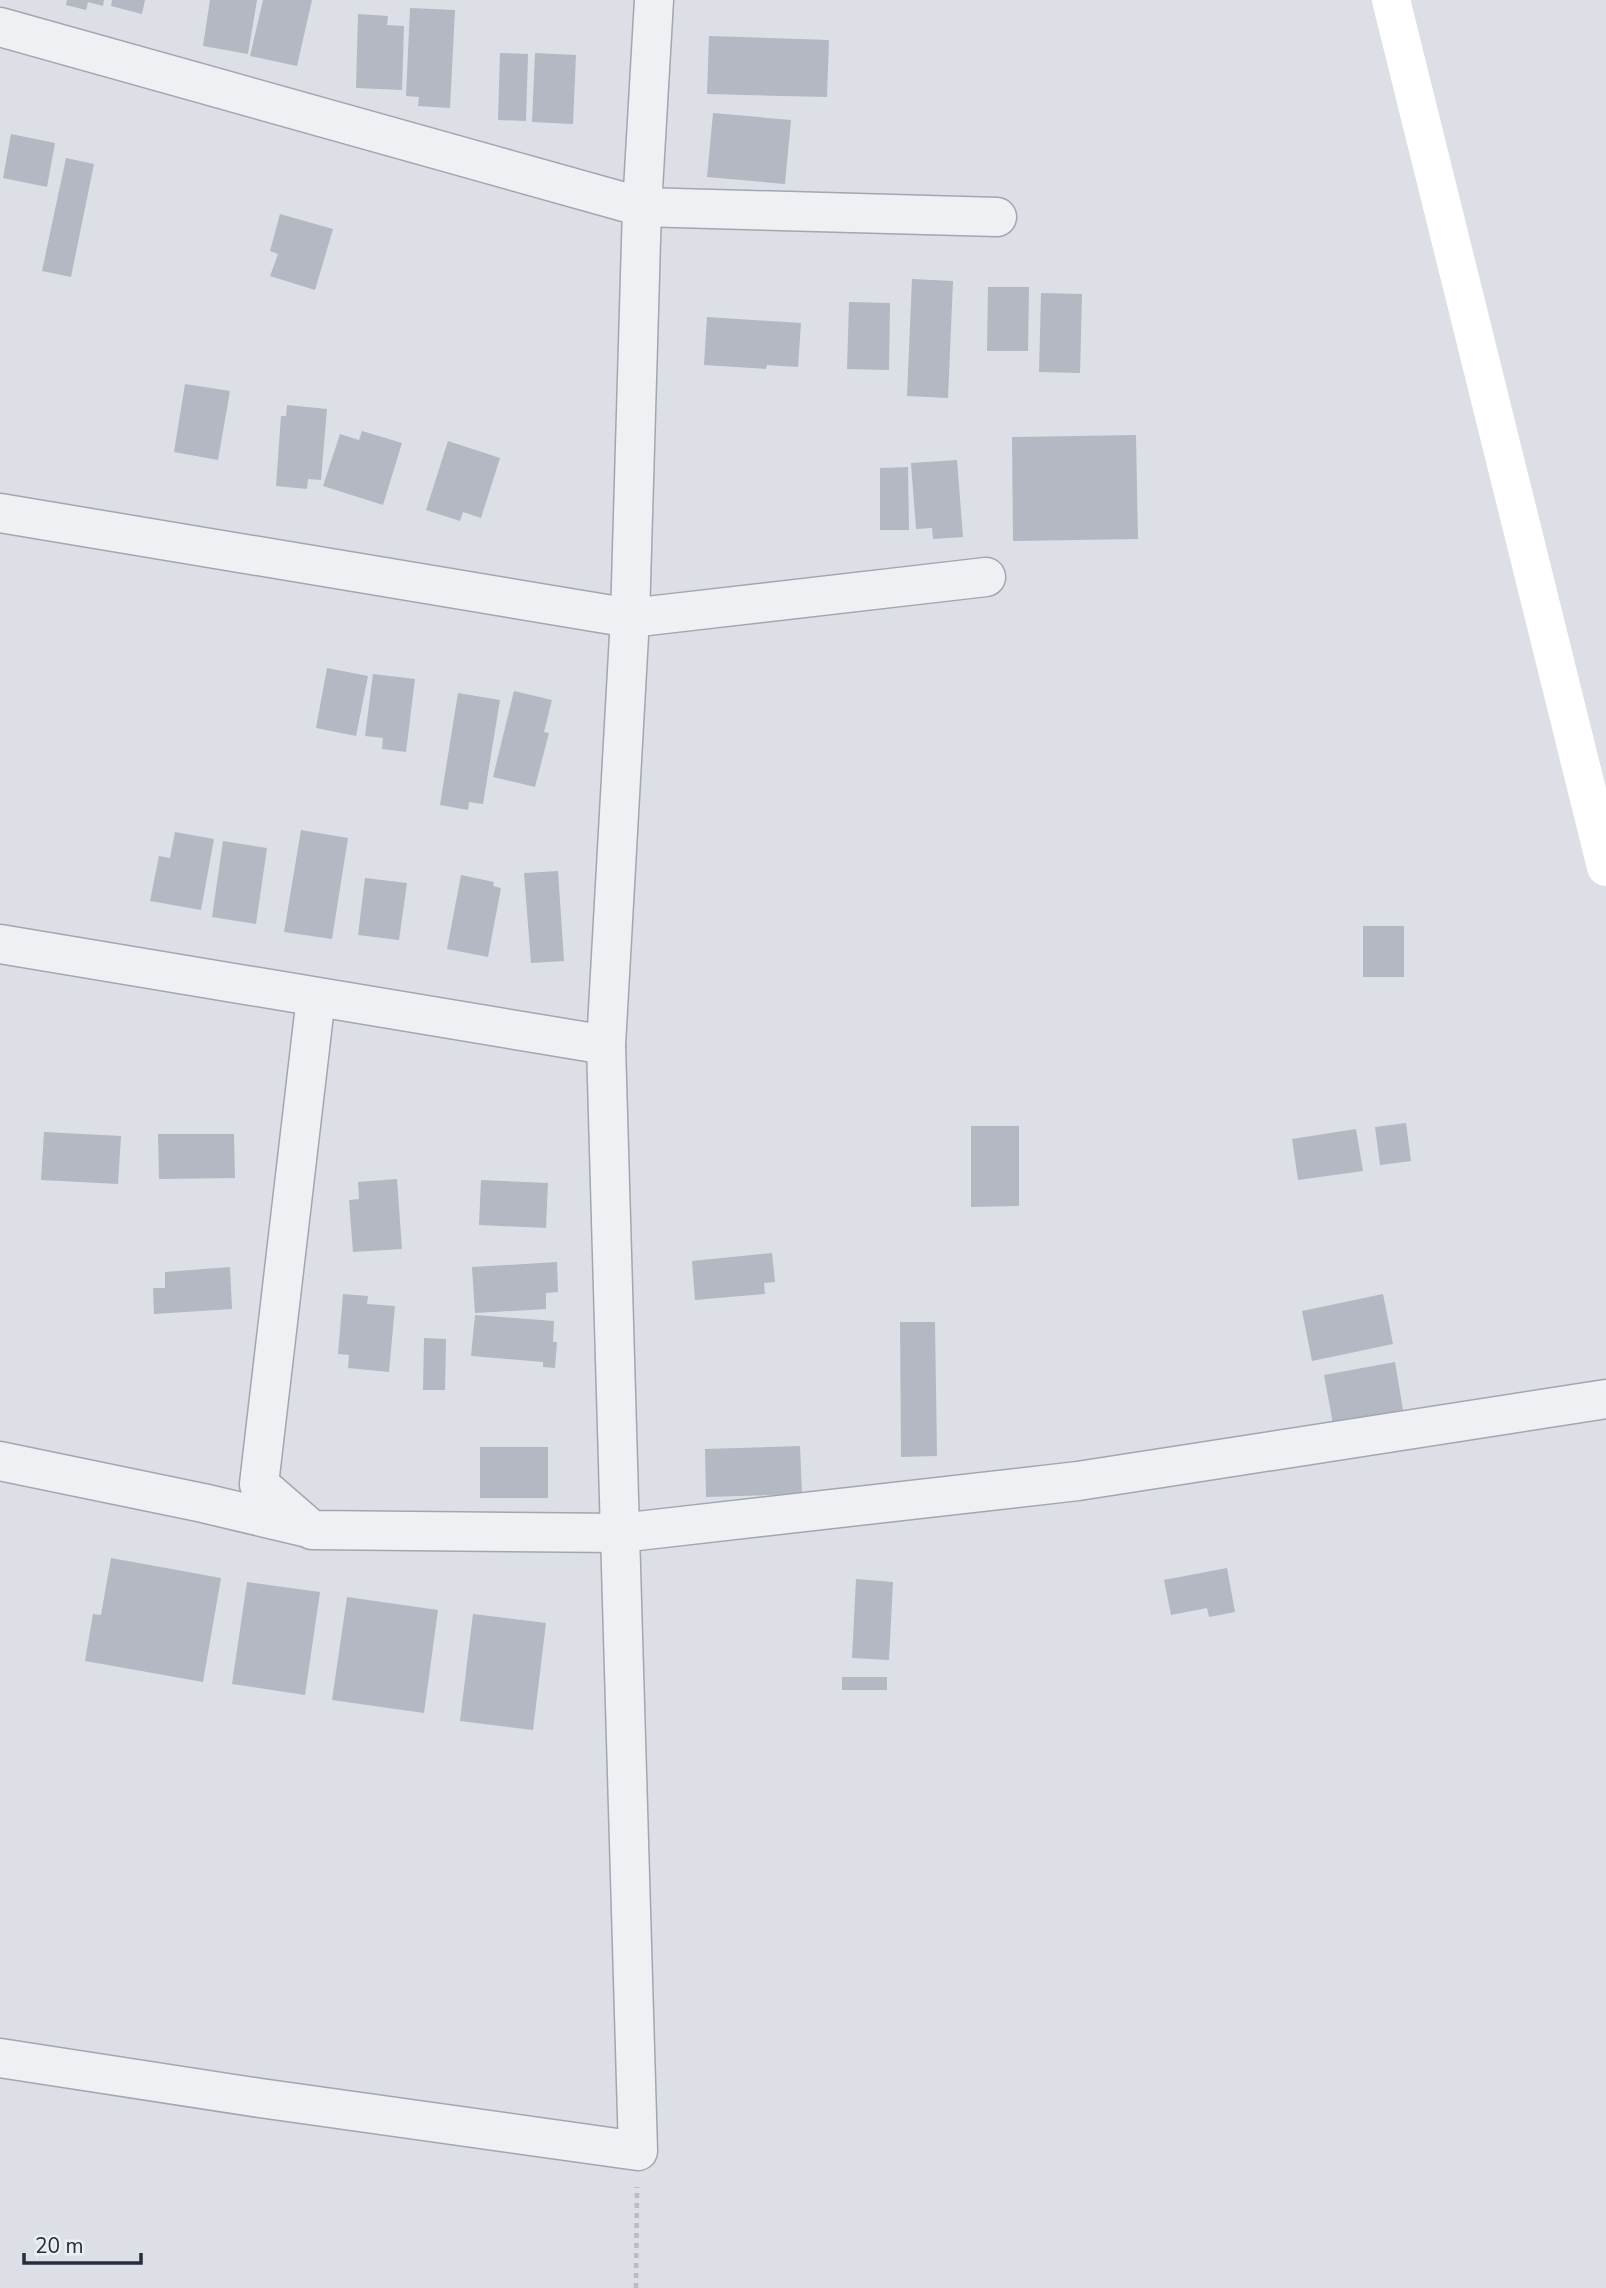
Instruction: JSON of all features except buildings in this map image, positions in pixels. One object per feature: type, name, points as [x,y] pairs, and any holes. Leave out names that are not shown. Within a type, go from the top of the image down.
[{"type":"street","points":[[0,2058],[638,2151],[606,1045],[630,618],[642,207],[654,0]]},
{"type":"street","points":[[1391,0],[1606,867]]},
{"type":"street","points":[[0,27],[642,207],[997,217]]},
{"type":"street","points":[[0,513],[630,618],[986,577]]},
{"type":"street","points":[[0,944],[606,1045]]},
{"type":"street","points":[[313,1530],[259,1484],[316,997]]},
{"type":"street","points":[[0,1461],[203,1503],[313,1530],[620,1533],[1078,1481],[1606,1399]]},
{"type":"path","points":[[636,2288],[638,2151]]}]
